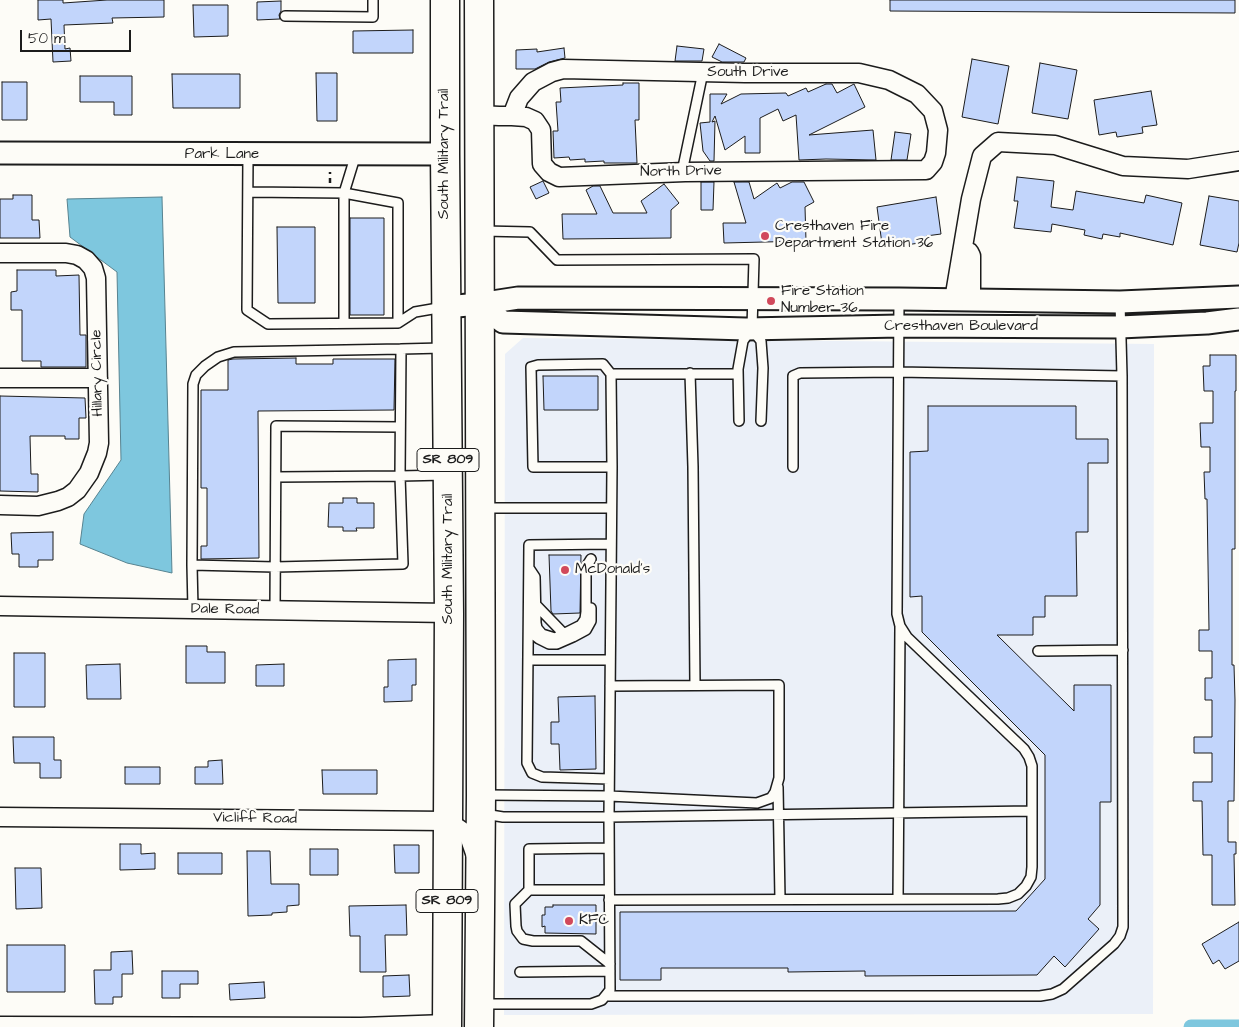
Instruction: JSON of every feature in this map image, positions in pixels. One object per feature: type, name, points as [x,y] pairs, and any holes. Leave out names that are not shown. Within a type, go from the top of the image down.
[{"type":"main road","name":"South Military Trail","points":[[445,0],[449,613],[447,1026]]},
{"type":"main road","name":"South Military Trail","points":[[479,0],[481,804],[479,1015]]},
{"type":"main road","points":[[448,777],[481,804]]},
{"type":"street","name":"South Drive","points":[[512,116],[519,98],[525,89],[542,76],[557,71],[858,73],[889,80],[917,94],[933,111],[938,130],[936,153],[933,162],[926,170]]},
{"type":"street","name":"North Drive","points":[[478,114],[526,117],[536,121],[541,130],[542,164],[548,172],[559,176],[682,172],[926,170]]},
{"type":"street","points":[[962,300],[972,256],[964,240],[971,199],[982,156],[998,142],[1055,145],[1123,166],[1188,169],[1239,161]]},
{"type":"street","name":"Park Lane","points":[[0,153],[445,154]]},
{"type":"street","name":"Hillary Circle","points":[[0,253],[66,253],[77,255],[86,260],[92,268],[96,278],[99,443],[94,463],[84,482],[78,490],[68,497],[48,504],[0,506]]},
{"type":"street","name":"Cresthaven Boulevard","points":[[446,307],[518,298],[899,299],[1120,302],[1239,297]]},
{"type":"street","name":"Cresthaven Boulevard","points":[[479,304],[503,322],[752,328],[900,326],[1120,327],[1207,323],[1239,319]]},
{"type":"street","points":[[0,378],[98,378]]},
{"type":"street","name":"Dale Road","points":[[0,606],[449,613]]},
{"type":"street","name":"Vicliff Road","points":[[0,817],[447,821]]},
{"type":"street","points":[[447,821],[469,836],[481,870]]},
{"type":"street","points":[[0,1026],[447,1026]]},
{"type":"lane","points":[[285,16],[373,17],[373,0]]},
{"type":"lane","points":[[682,172],[703,72]]},
{"type":"lane","points":[[344,323],[344,193],[356,154]]},
{"type":"lane","points":[[248,155],[247,310],[268,324],[398,323],[415,312],[446,307]]},
{"type":"lane","points":[[248,192],[344,193],[398,203],[398,323]]},
{"type":"lane","points":[[479,231],[530,232],[557,260],[754,259],[752,328],[743,341],[738,374],[739,420]]},
{"type":"lane","points":[[898,899],[900,626],[897,614],[899,299]]},
{"type":"lane","points":[[607,996],[1040,996],[1052,994],[1063,989],[1114,944],[1120,936],[1123,927],[1123,650],[1120,302]]},
{"type":"lane","points":[[752,328],[760,341],[763,368],[761,420]]},
{"type":"lane","points":[[192,609],[193,384],[196,375],[218,357],[234,352],[448,348]]},
{"type":"lane","points":[[192,565],[275,567],[403,564],[400,476],[401,349]]},
{"type":"lane","points":[[479,1015],[591,1004],[602,1000],[610,990],[608,848],[612,467],[611,374],[603,364],[538,365],[532,367],[533,467],[612,467]]},
{"type":"lane","points":[[793,467],[793,376],[800,373],[898,372],[1122,376]]},
{"type":"lane","points":[[690,373],[695,685]]},
{"type":"lane","points":[[611,374],[738,374]]},
{"type":"lane","points":[[275,610],[276,426],[400,427]]},
{"type":"lane","points":[[276,477],[448,475]]},
{"type":"lane","points":[[480,508],[611,508]]},
{"type":"lane","points":[[529,631],[538,639],[549,644],[557,644],[573,638],[586,630],[591,620],[591,544]]},
{"type":"lane","points":[[609,779],[542,778],[536,776],[528,768],[528,545],[611,544]]},
{"type":"lane","points":[[529,568],[535,577],[536,624],[542,634],[555,638],[580,625],[585,619],[586,567],[592,559]]},
{"type":"lane","points":[[536,605],[564,634]]},
{"type":"lane","points":[[609,900],[998,900],[1018,894],[1026,886],[1032,872],[1032,766],[1030,757],[1024,749],[907,637],[900,626]]},
{"type":"lane","points":[[1038,651],[1123,650]]},
{"type":"lane","points":[[529,660],[610,660]]},
{"type":"lane","points":[[610,686],[778,685],[780,900]]},
{"type":"lane","points":[[481,804],[609,796],[757,803],[770,798],[778,786]]},
{"type":"lane","points":[[481,804],[503,817],[1032,811]]},
{"type":"lane","points":[[529,890],[528,849],[608,848]]},
{"type":"lane","points":[[609,890],[529,890],[515,904],[517,931],[523,939],[533,941],[581,941],[610,968]]},
{"type":"lane","points":[[520,972],[610,968]]},
{"type":"path","points":[[330,172],[330,183]]},
{"type":"shaded area","points":[[523,338],[1154,344],[1153,1014],[504,1015],[505,354]]},
{"type":"water","points":[[162,197],[172,573],[127,563],[80,544],[84,514],[121,460],[117,272],[70,237],[67,199]]},
{"type":"building","points":[[38,0],[63,0],[63,3],[107,0],[164,0],[164,17],[112,18],[113,23],[64,25],[65,49],[70,48],[71,61],[53,62],[51,19],[38,20]]},
{"type":"building","points":[[890,0],[1235,0],[1235,13],[890,11]]},
{"type":"building","points":[[281,1],[280,19],[257,20],[257,2]]},
{"type":"building","points":[[193,5],[228,5],[228,36],[194,37]]},
{"type":"building","points":[[413,30],[413,53],[353,53],[353,31]]},
{"type":"building","points":[[719,44],[746,58],[744,62],[722,62],[712,57]]},
{"type":"building","points":[[677,46],[704,49],[702,61],[675,61]]},
{"type":"building","points":[[564,48],[565,58],[549,62],[535,69],[516,69],[516,50],[537,49],[537,52]]},
{"type":"building","points":[[972,59],[1009,66],[998,124],[962,117]]},
{"type":"building","points":[[1040,63],[1077,70],[1068,119],[1032,113]]},
{"type":"building","points":[[316,73],[337,73],[337,121],[317,121]]},
{"type":"building","points":[[172,74],[240,74],[240,108],[173,108]]},
{"type":"building","points":[[80,76],[132,76],[132,115],[114,115],[114,102],[80,102]]},
{"type":"building","points":[[2,82],[27,82],[27,120],[2,120]]},
{"type":"building","points":[[623,83],[639,83],[639,120],[635,120],[637,163],[585,162],[585,159],[554,158],[553,131],[558,131],[556,102],[561,102],[560,88],[623,85]]},
{"type":"building","points":[[826,84],[832,84],[837,93],[854,84],[865,107],[809,135],[873,130],[876,160],[799,160],[796,115],[783,121],[778,109],[760,118],[760,153],[745,153],[745,136],[725,150],[715,116],[712,122],[715,121],[714,161],[710,161],[703,151],[700,123],[710,122],[710,94],[727,94],[721,104],[741,94],[786,93],[788,96],[806,88],[808,92]]},
{"type":"building","points":[[1151,91],[1157,125],[1142,127],[1143,133],[1117,137],[1116,132],[1099,135],[1094,100]]},
{"type":"building","points":[[895,132],[911,134],[907,160],[891,160]]},
{"type":"building","points":[[1017,177],[1054,181],[1051,207],[1073,210],[1076,191],[1144,203],[1146,195],[1182,203],[1173,245],[1120,233],[1120,237],[1103,234],[1102,239],[1084,235],[1085,230],[1052,224],[1051,232],[1014,228],[1018,201],[1014,201]]},
{"type":"building","points":[[543,181],[549,193],[536,199],[530,187]]},
{"type":"building","points":[[701,182],[714,182],[713,210],[701,210]]},
{"type":"building","points":[[734,182],[749,182],[754,199],[777,183],[780,188],[792,182],[804,182],[814,202],[805,207],[806,241],[724,243],[723,223],[746,223]]},
{"type":"building","points":[[664,184],[679,203],[671,210],[671,238],[563,239],[562,214],[597,214],[586,190],[593,186],[600,186],[613,213],[647,213],[641,201]]},
{"type":"building","points":[[13,195],[32,195],[32,220],[39,220],[40,238],[0,238],[0,199],[13,199]]},
{"type":"building","points":[[1209,196],[1239,201],[1239,243],[1237,252],[1200,245]]},
{"type":"building","points":[[936,197],[941,234],[926,236],[926,242],[899,246],[899,241],[882,244],[877,207]]},
{"type":"building","points":[[350,218],[384,218],[384,315],[350,315]]},
{"type":"building","points":[[277,227],[315,227],[315,303],[278,303]]},
{"type":"building","points":[[17,270],[56,270],[56,276],[79,275],[80,335],[86,335],[86,367],[41,367],[41,361],[22,361],[22,310],[11,310],[11,292],[17,291]]},
{"type":"building","points":[[1210,355],[1236,355],[1235,549],[1232,549],[1232,665],[1234,665],[1235,700],[1234,801],[1228,801],[1228,842],[1236,842],[1236,854],[1234,854],[1235,905],[1212,905],[1212,855],[1203,855],[1202,801],[1193,801],[1193,782],[1212,782],[1212,753],[1194,753],[1194,737],[1212,737],[1212,700],[1205,700],[1205,678],[1212,678],[1212,651],[1199,651],[1199,630],[1209,630],[1207,499],[1205,499],[1204,472],[1210,472],[1210,447],[1201,447],[1200,423],[1213,423],[1213,391],[1204,391],[1203,366],[1210,366]]},
{"type":"building","points":[[296,358],[296,364],[333,364],[333,359],[395,359],[394,410],[258,411],[259,558],[201,559],[201,546],[207,546],[207,488],[201,488],[201,390],[228,390],[228,360]]},
{"type":"building","points":[[543,376],[598,376],[598,410],[544,410]]},
{"type":"building","points":[[0,396],[85,398],[86,418],[79,418],[79,439],[65,439],[65,436],[30,436],[31,474],[38,474],[38,492],[0,491]]},
{"type":"building","points":[[928,406],[1076,406],[1076,439],[1108,439],[1108,463],[1088,463],[1088,532],[1076,532],[1077,596],[1045,596],[1045,617],[1033,617],[1033,635],[997,635],[1074,711],[1074,685],[1111,685],[1111,802],[1100,802],[1100,905],[1088,919],[1099,929],[1065,967],[1054,956],[1037,975],[865,976],[865,971],[788,972],[788,968],[661,968],[661,980],[620,980],[620,912],[1016,911],[1045,879],[1045,755],[922,632],[922,596],[910,597],[910,452],[928,451]]},
{"type":"building","points":[[343,498],[357,498],[357,503],[374,503],[374,528],[356,528],[357,531],[343,531],[343,527],[328,527],[329,503],[343,503]]},
{"type":"building","points":[[53,532],[53,560],[38,560],[38,567],[19,567],[19,554],[12,554],[11,533]]},
{"type":"building","name":"McDonald's","points":[[549,555],[581,555],[580,613],[553,614],[551,611]]},
{"type":"building","points":[[186,646],[207,646],[207,652],[225,652],[225,683],[186,683]]},
{"type":"building","points":[[14,653],[45,653],[45,707],[14,707]]},
{"type":"building","points":[[416,659],[416,685],[412,685],[412,701],[384,702],[384,687],[388,687],[388,660]]},
{"type":"building","points":[[120,664],[121,699],[87,699],[86,665]]},
{"type":"building","points":[[284,664],[284,686],[256,686],[256,665]]},
{"type":"building","points":[[595,696],[596,769],[560,770],[559,744],[551,744],[551,722],[559,722],[558,697]]},
{"type":"building","points":[[13,737],[54,737],[54,760],[61,760],[61,778],[40,778],[40,763],[14,763]]},
{"type":"building","points":[[222,760],[223,784],[195,784],[195,767],[208,767],[208,761]]},
{"type":"building","points":[[125,767],[160,767],[160,784],[125,784]]},
{"type":"building","points":[[322,770],[377,770],[377,794],[323,794]]},
{"type":"building","points":[[120,844],[141,844],[141,854],[155,853],[155,869],[120,870]]},
{"type":"building","points":[[394,845],[419,845],[419,873],[395,873]]},
{"type":"building","points":[[310,849],[338,849],[338,875],[310,875]]},
{"type":"building","points":[[247,851],[270,851],[271,884],[299,884],[299,905],[287,906],[287,912],[248,916]]},
{"type":"building","points":[[178,853],[222,853],[222,874],[178,874]]},
{"type":"building","points":[[15,868],[41,868],[42,908],[16,909]]},
{"type":"building","points":[[406,905],[407,935],[385,935],[386,972],[360,972],[360,936],[350,936],[349,906]]},
{"type":"building","name":"KFC","points":[[553,905],[596,905],[596,934],[545,933],[545,926],[542,927],[542,915],[545,915],[545,907],[553,907]]},
{"type":"building","points":[[1239,922],[1239,961],[1225,969],[1219,960],[1213,964],[1202,944]]},
{"type":"building","points":[[7,945],[65,945],[65,992],[7,992]]},
{"type":"building","points":[[132,951],[133,974],[122,974],[122,997],[113,997],[113,1004],[95,1004],[94,970],[111,970],[111,952]]},
{"type":"building","points":[[162,971],[198,971],[198,984],[180,984],[180,998],[162,998]]},
{"type":"building","points":[[409,975],[410,996],[383,997],[383,976]]},
{"type":"building","points":[[264,982],[265,998],[230,1000],[229,984]]},
{"type":"waterway","points":[[1191,1027],[1239,1027]]},
{"type":"place","name":"Cresthaven Fire Department Station 36","points":[[765,236]]},
{"type":"place","name":"Fire Station Number 36","points":[[771,301]]},
{"type":"place","name":"McDonald's","points":[[565,570]]},
{"type":"place","name":"KFC","points":[[569,921]]}]
